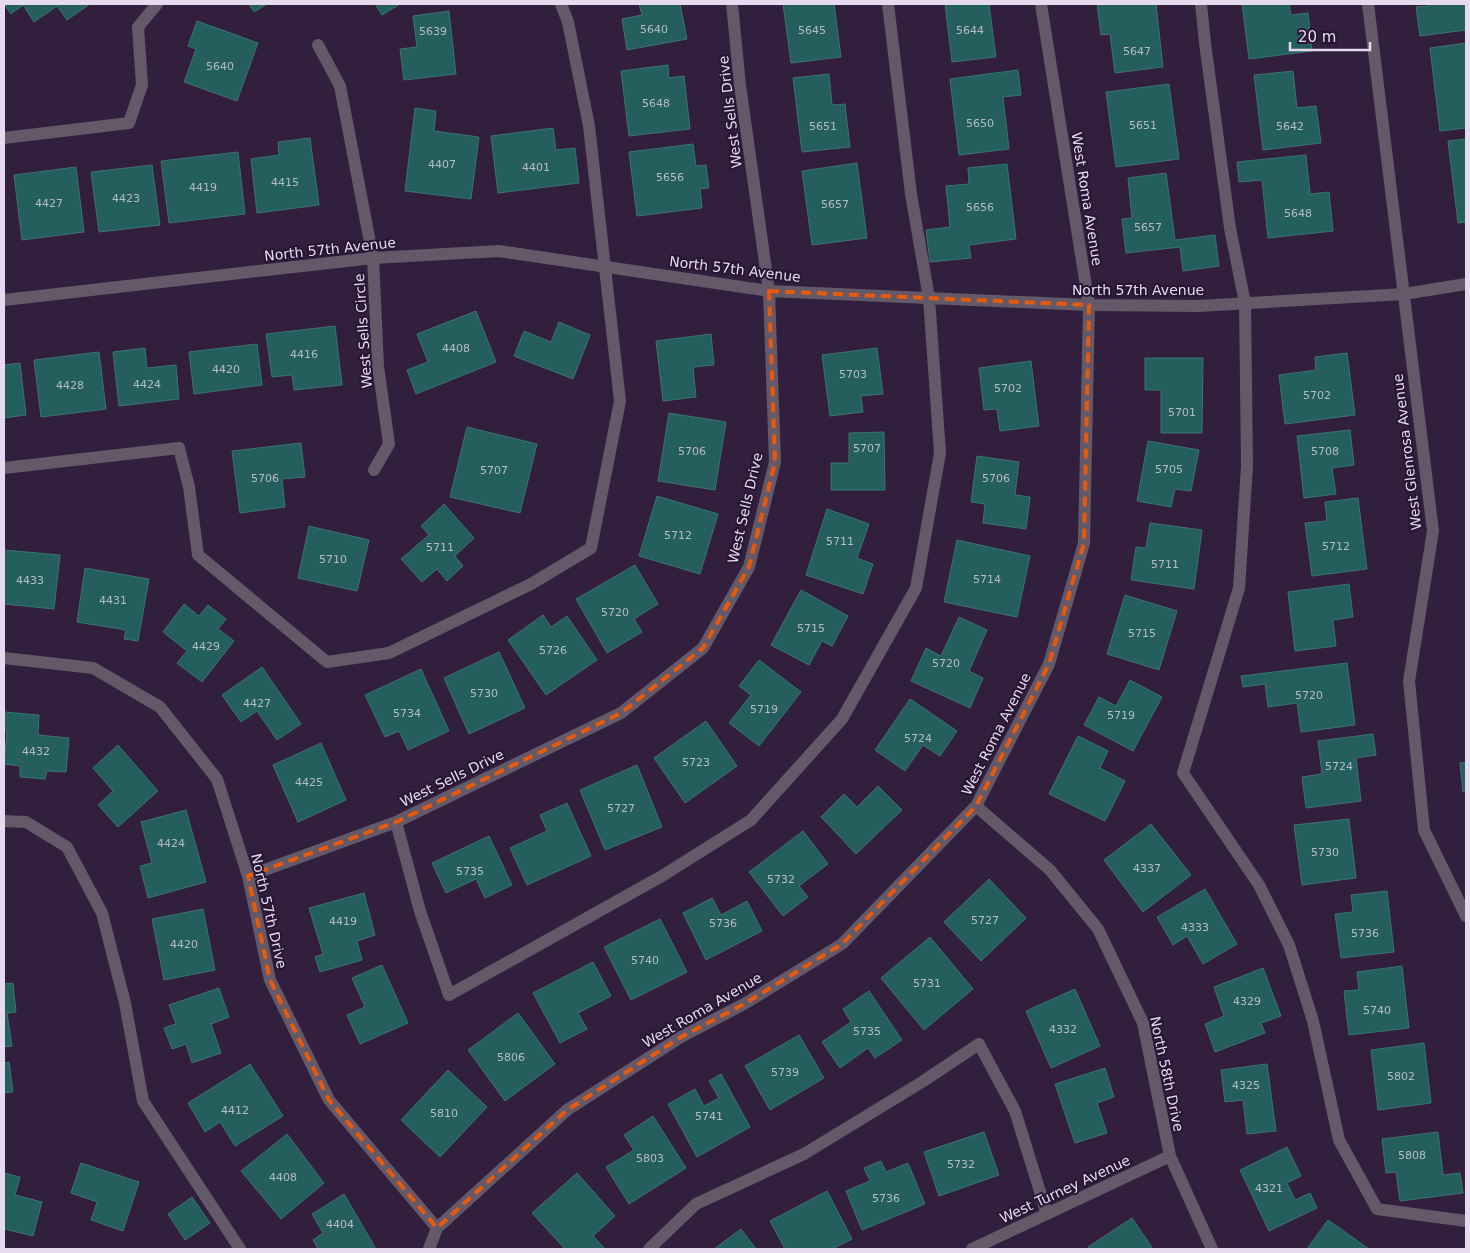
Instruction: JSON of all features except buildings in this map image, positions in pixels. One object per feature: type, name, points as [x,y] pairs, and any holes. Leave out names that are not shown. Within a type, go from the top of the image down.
[{"type":"street","points":[[4,138],[128,123],[142,85],[138,27],[156,4]]},
{"type":"street","points":[[4,468],[179,448],[189,487],[198,554],[327,662],[389,653],[531,584],[592,548],[620,401],[588,126],[568,22],[561,4]]},
{"type":"street","name":"West Sells Drive","points":[[248,876],[396,822],[621,713],[703,648],[749,567],[775,462],[769,291],[740,84],[732,4]]},
{"type":"street","points":[[396,822],[420,911],[449,995],[662,876],[752,820],[842,720],[916,588],[940,453],[929,298],[911,194],[888,4]]},
{"type":"street","name":"West Roma Avenue","points":[[429,1249],[437,1228],[566,1110],[680,1036],[744,1004],[842,944],[976,806],[1049,664],[1084,543],[1089,305],[1041,4]]},
{"type":"street","points":[[1201,4],[1230,228],[1245,303],[1247,466],[1239,588],[1183,773],[1259,885],[1290,945],[1313,1021],[1339,1140],[1377,1209],[1466,1221]]},
{"type":"street","name":"West Glenrosa Avenue","points":[[1368,4],[1433,532],[1409,681],[1424,830],[1466,916]]},
{"type":"street","name":"West Sells Circle","points":[[318,45],[340,86],[373,258],[378,366],[389,444],[374,470]]},
{"type":"street","name":"North 57th Avenue","points":[[4,300],[373,258],[500,251],[769,291],[1089,305],[1198,306],[1404,294],[1466,284]]},
{"type":"street","name":"North 57th Drive","points":[[4,658],[93,668],[160,707],[217,779],[248,876],[270,980],[329,1100],[437,1228]]},
{"type":"street","name":"North 58th Drive","points":[[976,806],[1050,870],[1098,929],[1143,1023],[1170,1156],[1212,1249]]},
{"type":"street","points":[[4,821],[26,822],[67,846],[102,913],[125,1003],[144,1101],[240,1249]]},
{"type":"street","points":[[648,1249],[696,1204],[804,1154],[922,1082],[979,1044],[1015,1111],[1047,1214]]},
{"type":"street","name":"West Turney Avenue","points":[[972,1249],[1170,1156]]},
{"type":"highlighted area","points":[[769,291],[1089,305],[1084,543],[1049,664],[976,806],[842,944],[744,1004],[681,1037],[567,1110],[437,1228],[329,1100],[270,980],[248,876],[396,822],[621,713],[703,648],[749,567],[775,462]]}]
